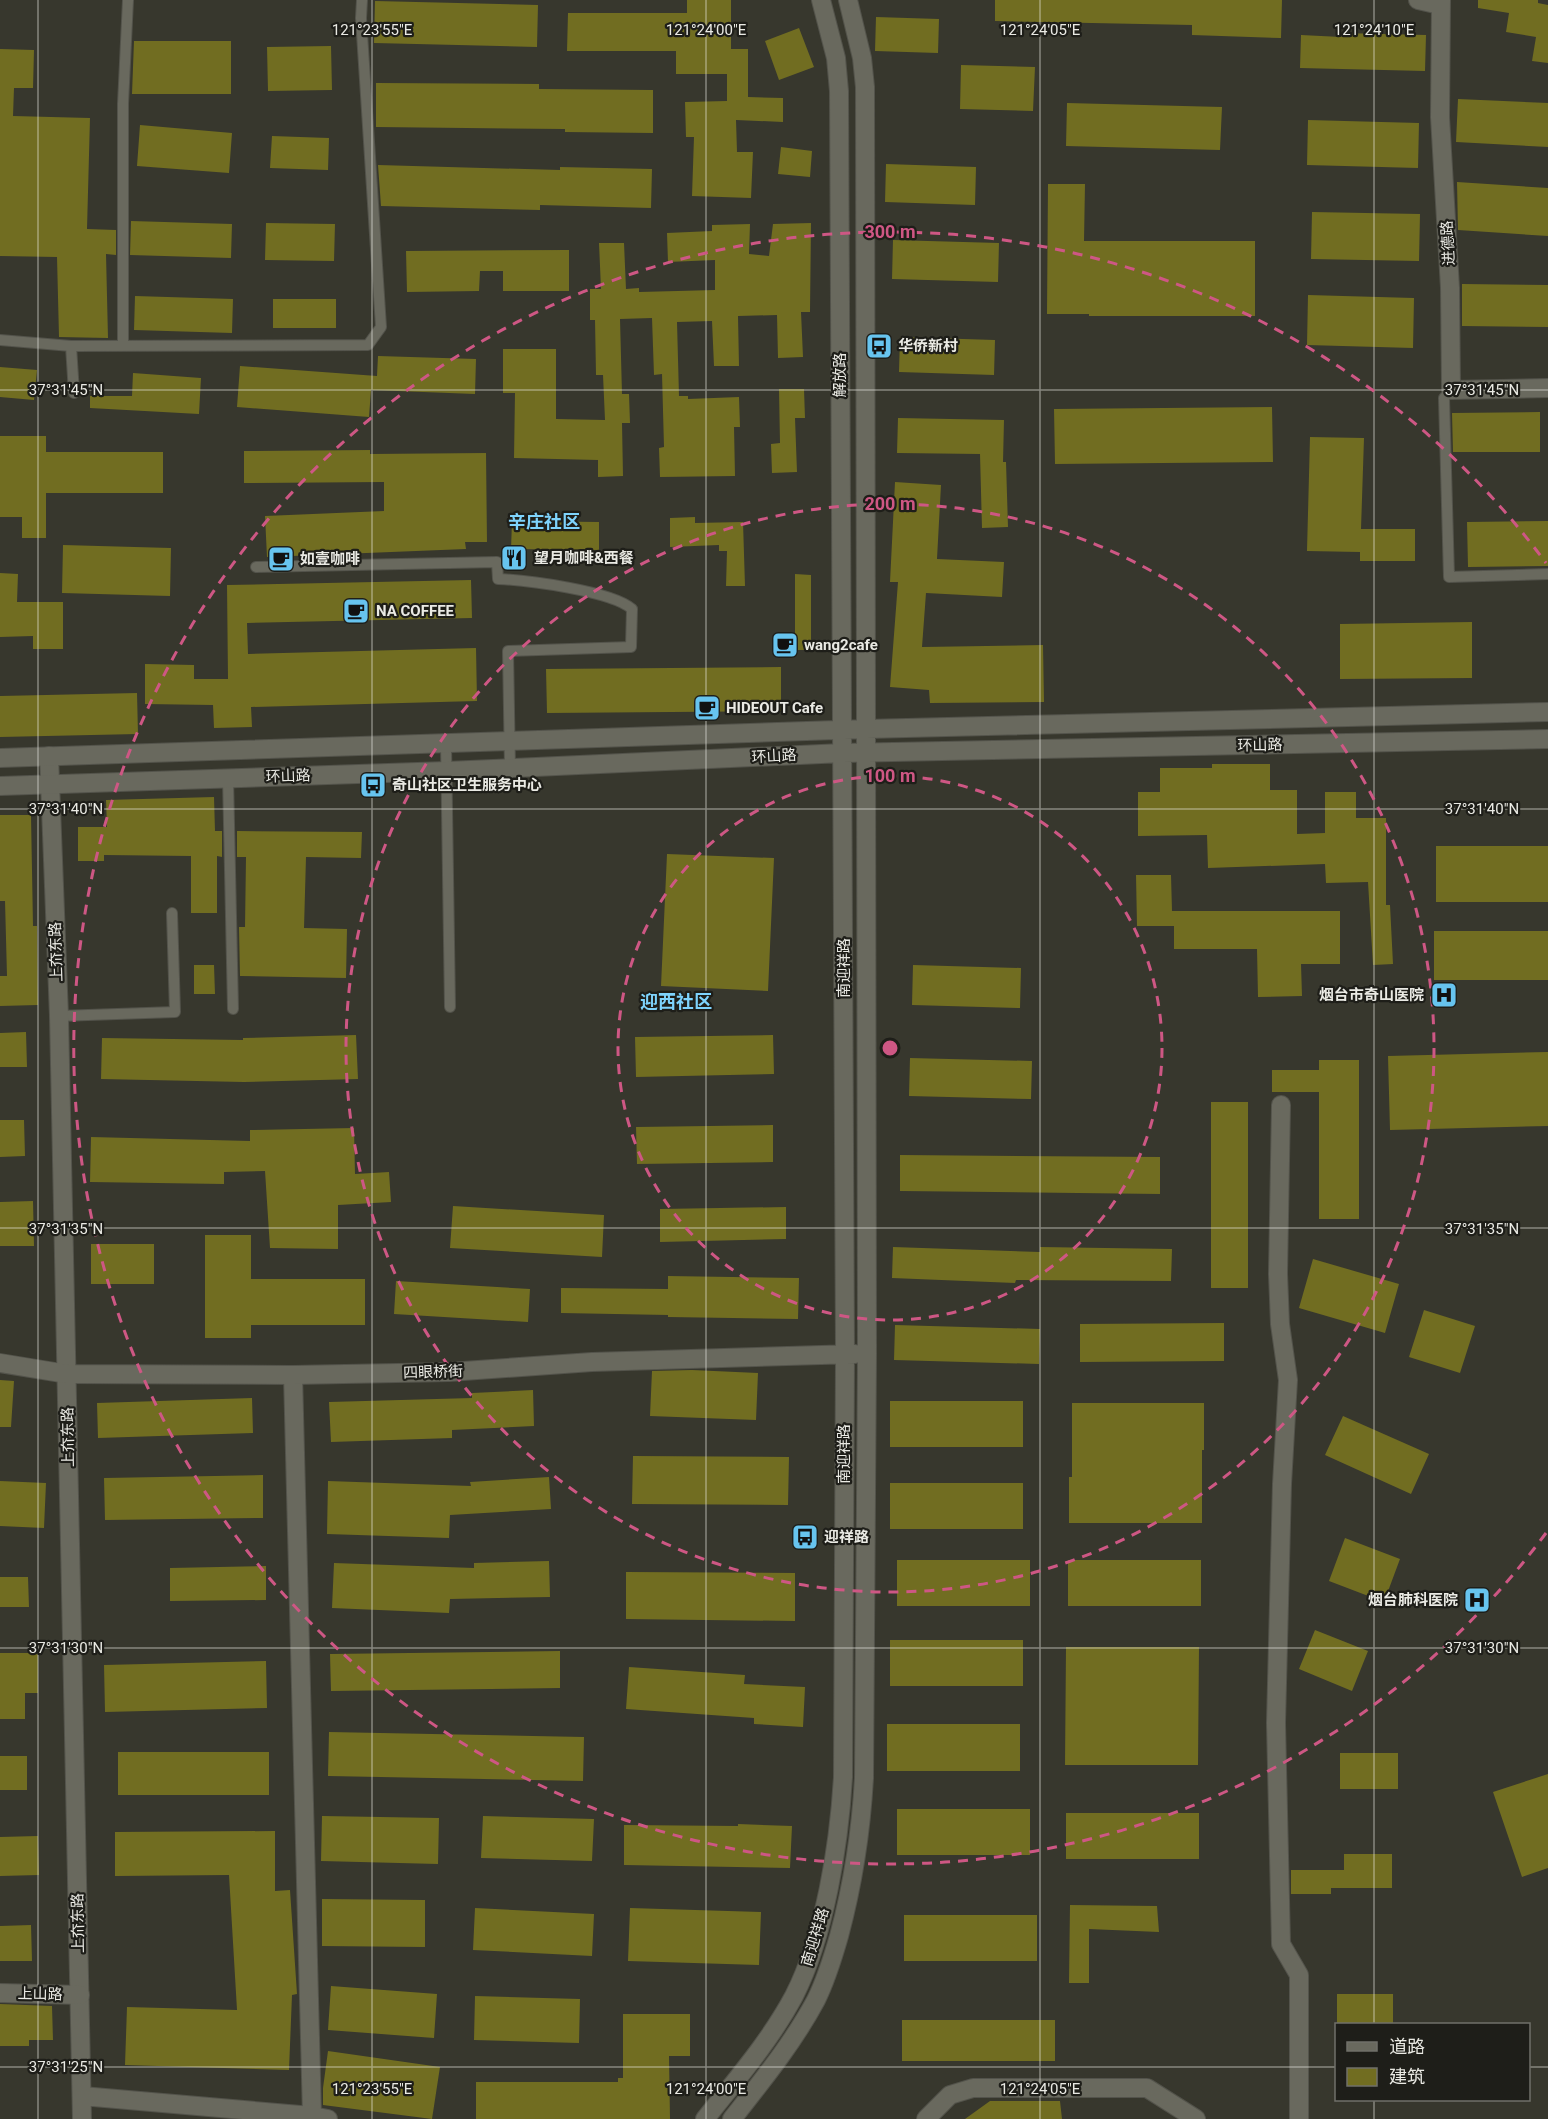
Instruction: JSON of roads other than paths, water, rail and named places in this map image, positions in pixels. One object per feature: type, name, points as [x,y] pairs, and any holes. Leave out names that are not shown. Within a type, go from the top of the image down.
[{"type":"main road","name":"解放路","points":[[821,0],[836,58],[839,91],[843,753]]},
{"type":"main road","name":"解放路","points":[[848,0],[862,57],[865,87],[866,752]]},
{"type":"main road","points":[[1418,0],[1440,2]]},
{"type":"main road","name":"进德路","points":[[1440,2],[1440,117],[1450,288],[1451,390]]},
{"type":"main road","points":[[1451,390],[1548,388]]},
{"type":"main road","name":"环山路","points":[[0,758],[866,729],[1548,712]]},
{"type":"main road","name":"环山路","points":[[0,786],[447,771],[866,752],[1548,739]]},
{"type":"main road","name":"南迎祥路","points":[[732,2119],[770,2072],[817,1998],[831,1962],[847,1905],[862,1824],[867,1354],[866,752]]},
{"type":"main road","name":"南迎祥路","points":[[705,2119],[776,2026],[794,1995],[807,1963],[825,1905],[840,1823],[843,1765],[845,1354],[843,753]]},
{"type":"main road","name":"上夼东路","points":[[49,756],[59,1016],[82,2119]]},
{"type":"main road","points":[[1281,1105],[1278,1274],[1280,1324],[1288,1380],[1282,1496],[1276,1735],[1281,1944],[1299,1975],[1299,2119]]},
{"type":"main road","name":"四眼桥街","points":[[0,1363],[67,1374],[293,1375],[449,1372],[592,1362],[867,1354]]},
{"type":"main road","points":[[82,2096],[320,2117],[293,1375]]},
{"type":"main road","name":"上山路","points":[[0,1993],[80,1995]]},
{"type":"main road","points":[[926,2119],[950,2095],[973,2088],[1147,2088],[1196,2119]]},
{"type":"lane","points":[[123,346],[123,104],[128,0]]},
{"type":"lane","points":[[0,340],[71,346],[368,345],[381,327],[361,18],[362,0]]},
{"type":"lane","points":[[71,346],[74,393]]},
{"type":"lane","points":[[1451,390],[1444,398],[1449,577],[1548,574]]},
{"type":"lane","points":[[256,567],[497,562],[498,579],[529,580],[626,603],[632,609],[631,647],[508,651],[510,768]]},
{"type":"lane","points":[[447,743],[450,1007]]},
{"type":"lane","points":[[228,778],[233,1009]]},
{"type":"lane","points":[[59,1016],[175,1012],[172,913]]},
{"type":"place","name":"华侨新村","points":[[879,346]]},
{"type":"place","name":"望月咖啡&西餐","points":[[514,558]]},
{"type":"place","name":"如壹咖啡","points":[[281,559]]},
{"type":"place","name":"NA COFFEE","points":[[356,611]]},
{"type":"place","name":"wang2cafe","points":[[785,645]]},
{"type":"place","name":"HIDEOUT Cafe","points":[[707,708]]},
{"type":"place","name":"奇山社区卫生服务中心","points":[[373,785]]},
{"type":"place","name":"烟台市奇山医院","points":[[1444,995]]},
{"type":"place","name":"迎祥路","points":[[805,1537]]},
{"type":"place","name":"烟台肺科医院","points":[[1477,1600]]},
{"type":"district","name":"辛庄社区","points":[[544,521]]},
{"type":"district","name":"迎西社区","points":[[676,1001]]}]
